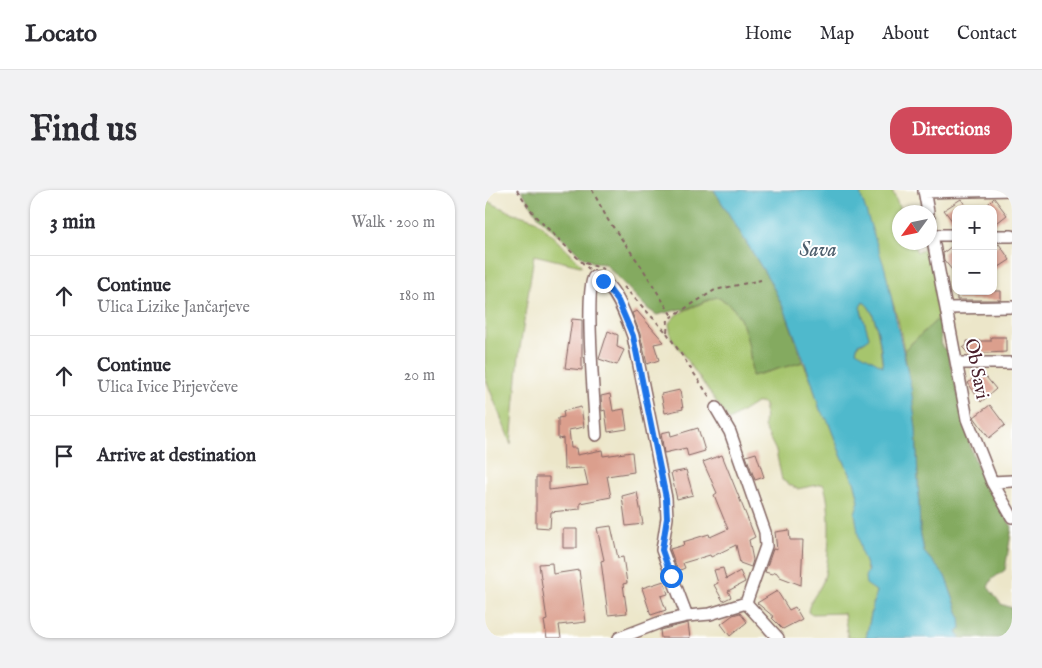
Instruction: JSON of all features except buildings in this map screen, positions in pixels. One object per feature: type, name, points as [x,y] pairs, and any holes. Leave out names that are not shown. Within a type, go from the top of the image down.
[{"type":"street","points":[[927,205],[924,191],[1012,190]]},
{"type":"street","points":[[937,235],[952,235]]},
{"type":"street","points":[[997,236],[1012,236]]},
{"type":"street","name":"Ob Savi","points":[[936,250],[967,419],[992,482],[1012,517]]},
{"type":"street","points":[[596,435],[591,367],[590,294],[594,277],[603,281],[618,301],[633,336],[666,498],[667,518],[662,550],[687,616]]},
{"type":"street","points":[[947,308],[1012,307]]},
{"type":"street","points":[[957,363],[1012,363]]},
{"type":"street","points":[[716,408],[730,432],[765,532],[766,546],[746,603]]},
{"type":"street","points":[[992,482],[1012,481]]},
{"type":"street","points":[[619,638],[661,622],[687,616],[710,614],[746,603]]},
{"type":"street","points":[[746,603],[778,638]]},
{"type":"path","points":[[517,190],[536,217],[585,263],[594,277]]},
{"type":"path","points":[[592,190],[608,220],[643,269],[672,316]]},
{"type":"path","points":[[585,263],[604,268],[612,274]]},
{"type":"path","points":[[667,333],[668,319],[715,290],[761,280]]},
{"type":"path","points":[[623,286],[667,333],[716,408]]},
{"type":"green space","points":[[521,190],[714,190],[770,281],[786,313],[803,362],[752,376],[745,330],[734,310],[726,302],[716,297],[684,310],[681,309],[657,315],[648,309],[605,264],[594,263],[581,256],[539,217]]},
{"type":"green space","points":[[859,190],[892,190],[898,205],[892,205],[892,250],[916,250],[917,252],[929,250],[942,315],[904,350],[898,320]]},
{"type":"green space","points":[[485,200],[510,212],[536,220],[582,265],[534,255],[519,355],[511,444],[485,377]]},
{"type":"green space","points":[[716,297],[726,302],[740,319],[748,341],[752,376],[803,362],[812,382],[820,410],[828,421],[855,484],[859,501],[855,513],[870,585],[876,591],[866,638],[848,638],[844,613],[811,614],[808,612],[810,604],[823,581],[827,560],[829,518],[823,484],[797,489],[782,480],[776,451],[764,427],[765,406],[763,403],[756,403],[729,420],[671,337],[669,323],[677,314]]},
{"type":"green space","points":[[863,302],[868,306],[875,321],[883,367],[856,352],[858,344],[863,343],[869,337],[860,307]]},
{"type":"green space","points":[[942,315],[944,327],[940,330],[942,347],[947,350],[971,449],[981,475],[1012,527],[1005,570],[992,579],[988,587],[1001,604],[1012,608],[1012,638],[960,638],[957,632],[960,617],[945,576],[924,552],[920,530],[916,429],[904,350]]},
{"type":"water","name":"Sava","points":[[714,190],[859,190],[885,269],[911,387],[916,429],[920,530],[924,552],[945,576],[960,617],[961,629],[957,632],[960,638],[866,638],[876,591],[866,584],[865,577],[868,570],[861,552],[855,513],[859,501],[855,484],[828,421],[820,410],[812,382],[786,313],[770,281]],"holes":[[[863,302],[868,306],[878,331],[883,366],[856,351],[858,344],[866,341],[869,337],[860,307]]]},
{"type":"route","points":[[603,281],[618,301],[633,336],[666,498],[667,518],[662,550],[671,576]]}]
